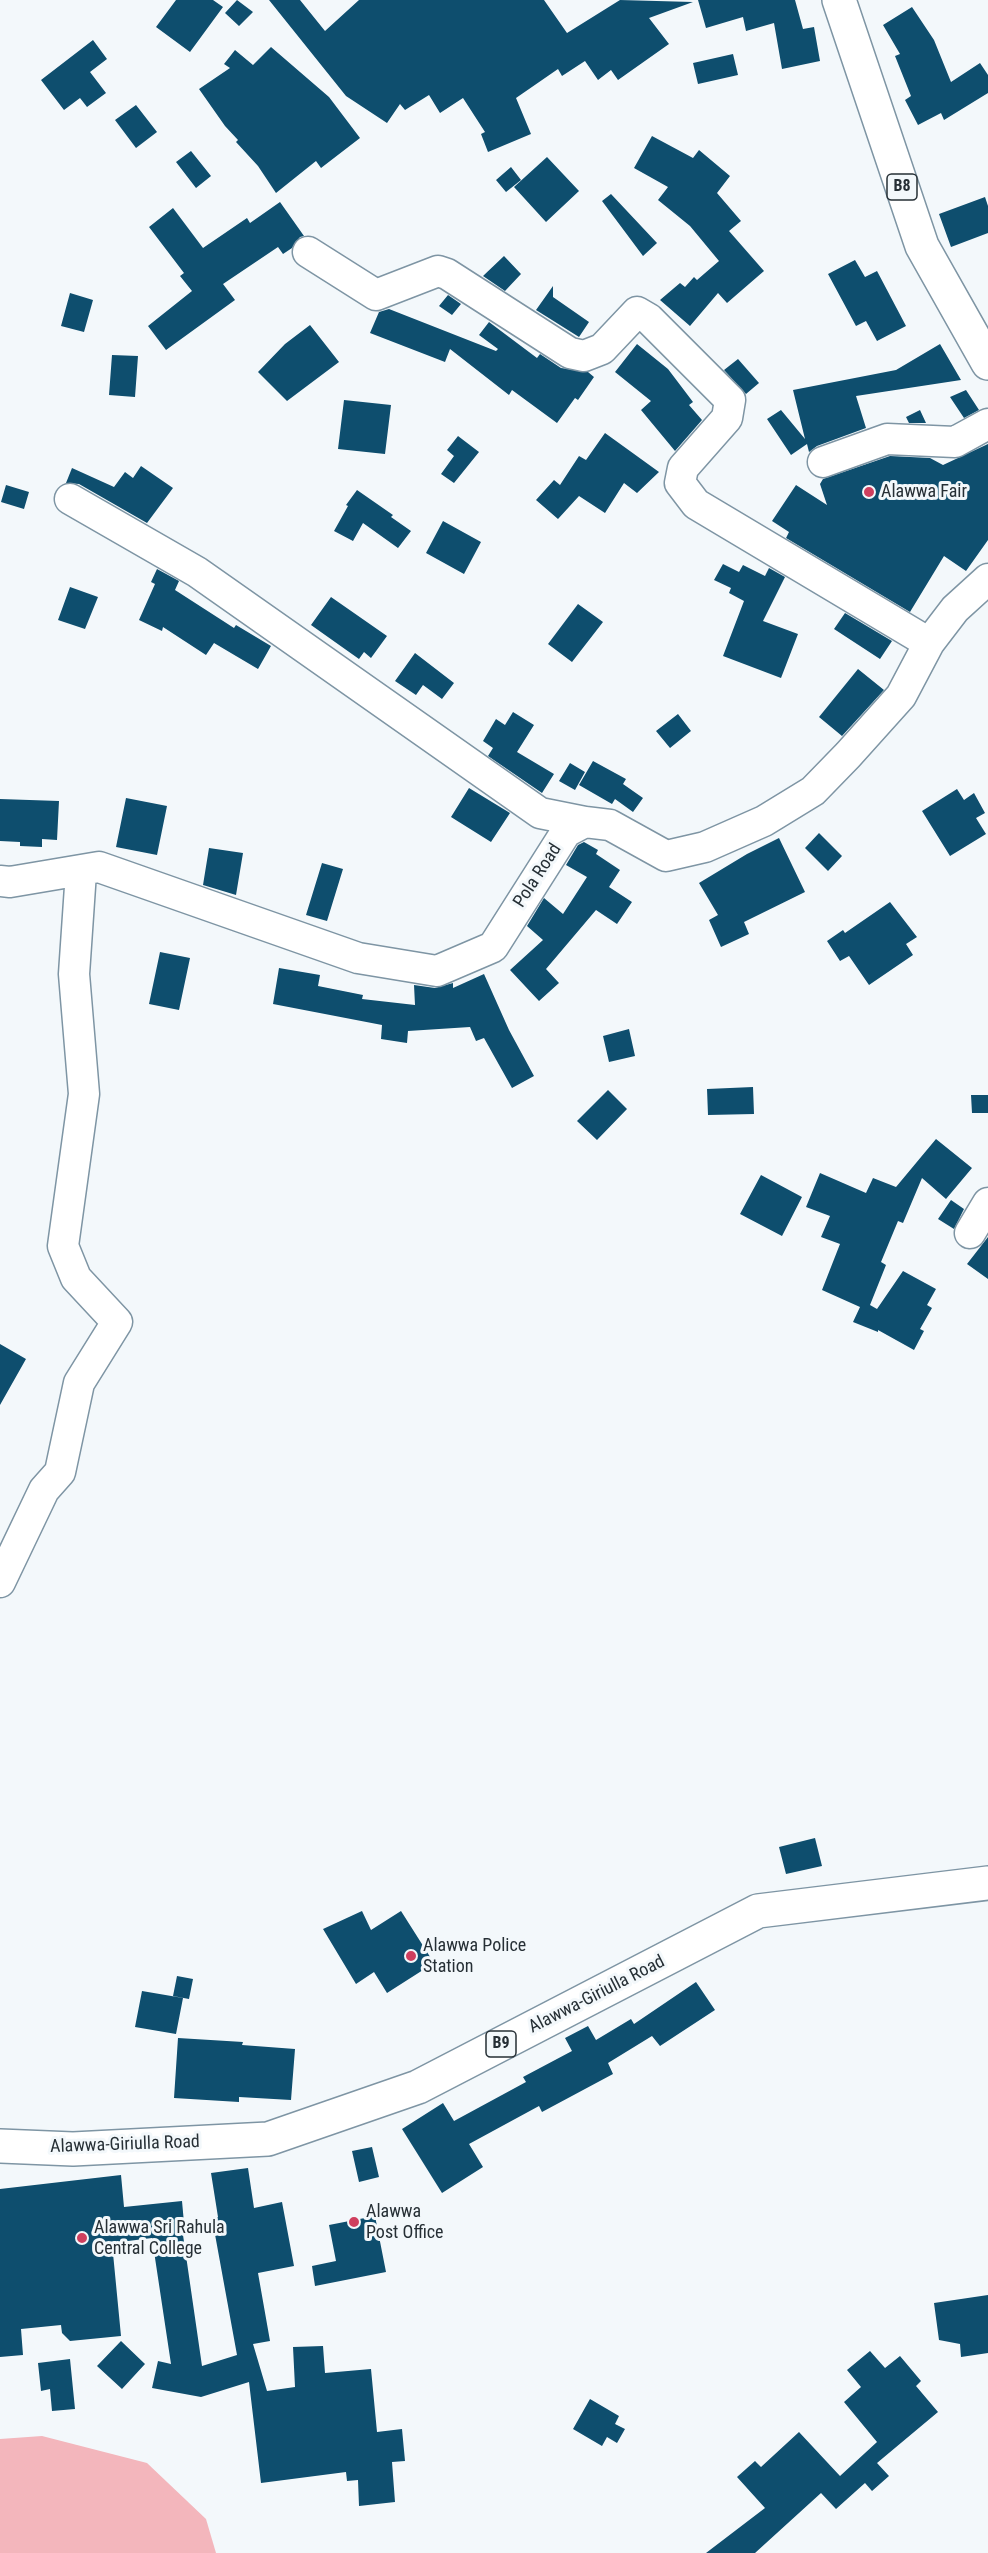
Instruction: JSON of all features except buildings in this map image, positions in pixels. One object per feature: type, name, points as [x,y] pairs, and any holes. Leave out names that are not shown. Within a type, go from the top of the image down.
[{"type":"main road","name":"B8","points":[[839,0],[922,246],[987,361]]},
{"type":"main road","name":"Alawwa-Giriulla Road","points":[[0,2146],[73,2149],[268,2139],[418,2087],[759,1911],[988,1883]]},
{"type":"street","points":[[308,252],[375,295],[438,271],[447,274],[570,353],[577,355],[584,356],[602,349],[637,312],[649,319],[730,400],[727,418],[683,468],[680,483],[696,504],[929,643]]},
{"type":"street","points":[[823,462],[887,439],[955,442],[988,424]]},
{"type":"street","points":[[70,499],[197,572],[540,813],[610,825],[666,856],[705,847],[764,821],[813,791],[901,696],[929,643],[955,609],[988,579]]},
{"type":"street","name":"Pola Road","points":[[0,881],[10,882],[81,872],[99,867],[358,958],[437,971],[493,947],[566,832],[585,822]]},
{"type":"street","points":[[0,1582],[44,1490],[60,1472],[79,1383],[117,1322],[76,1278],[63,1246],[84,1094],[74,974],[81,872]]},
{"type":"street","points":[[970,1233],[988,1203]]},
{"type":"shaded area","points":[[42,2436],[147,2463],[206,2519],[216,2553],[0,2553],[0,2439]]},
{"type":"place","name":"Alawwa Fair","points":[[869,492]]},
{"type":"place","name":"Alawwa Police Station","points":[[411,1956]]},
{"type":"place","name":"Alawwa Post Office","points":[[354,2222]]},
{"type":"place","name":"Alawwa Sri Rahula Central College","points":[[82,2238]]}]
